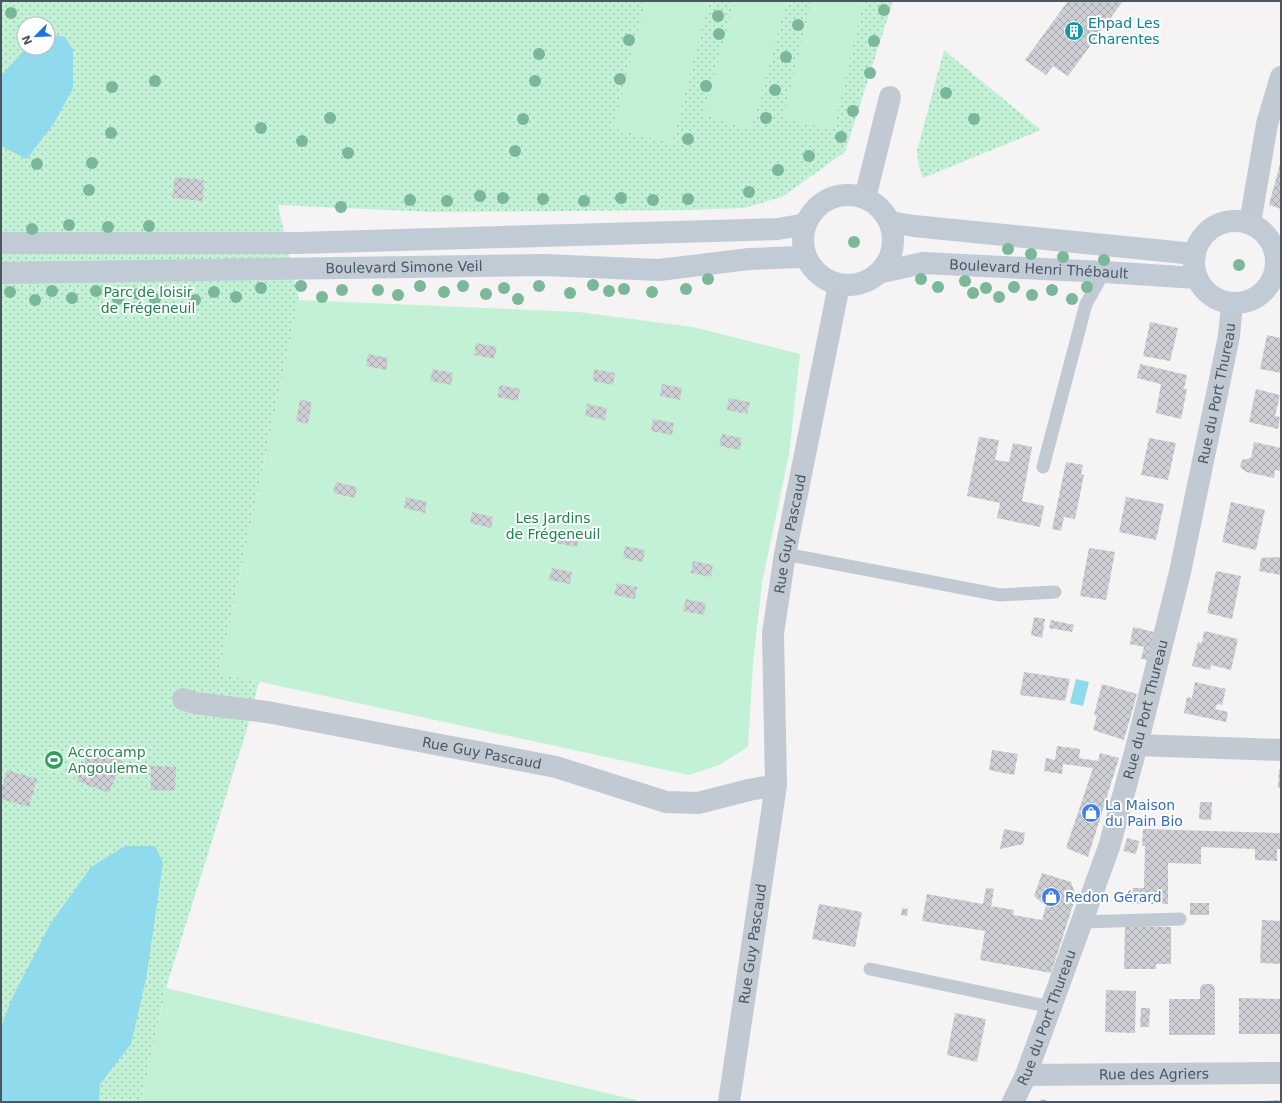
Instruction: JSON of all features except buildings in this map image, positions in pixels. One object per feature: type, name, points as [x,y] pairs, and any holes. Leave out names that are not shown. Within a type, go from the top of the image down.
[{"type":"main road","points":[[851,195],[865,198],[875,203],[884,211],[890,222],[894,235],[894,248],[890,261],[882,272],[869,282],[854,286],[839,285],[825,280],[814,271],[807,259],[803,247],[803,235],[806,224],[813,212],[823,202],[836,196],[851,195]]},
{"type":"main road","points":[[1226,221],[1250,223],[1262,230],[1278,254],[1273,279],[1273,290],[1245,302],[1232,303],[1221,301],[1211,296],[1203,288],[1197,278],[1194,267],[1194,254],[1198,243],[1205,233],[1226,221]]},
{"type":"main road","name":"Boulevard Henri Thébault","points":[[890,222],[914,226],[1194,254]]},
{"type":"main road","name":"Boulevard Simone Veil","points":[[1,243],[298,243],[770,230],[806,224]]},
{"type":"main road","name":"Boulevard Simone Veil","points":[[1,273],[545,265],[659,270],[764,258],[807,259]]},
{"type":"main road","name":"Boulevard Henri Thébault","points":[[882,272],[923,264],[1104,272],[1197,278]]},
{"type":"street","points":[[1250,223],[1267,124],[1281,77]]},
{"type":"street","points":[[865,198],[890,97]]},
{"type":"street","name":"Rue Guy Pascaud","points":[[729,1102],[776,785],[773,633],[785,554],[839,285]]},
{"type":"street","name":"Rue du Port Thureau","points":[[1013,1102],[1026,1074],[1109,847],[1137,745],[1180,572],[1229,336],[1232,303]]},
{"type":"street","name":"Rue Guy Pascaud","points":[[183,699],[195,703],[267,712],[556,767],[666,802],[698,803],[776,785]]},
{"type":"street","points":[[1137,745],[1281,750]]},
{"type":"street","name":"Rue des Agriers","points":[[1026,1074],[1281,1073]]},
{"type":"lane","points":[[1043,467],[1086,304],[1104,272]]},
{"type":"lane","points":[[785,554],[1000,595],[1055,592]]},
{"type":"lane","points":[[1082,922],[1180,919]]},
{"type":"lane","points":[[870,970],[1051,1007]]},
{"type":"green space","name":"Parc de loisir de Frégeneuil","points":[[1,1],[893,1],[845,152],[782,197],[744,208],[687,210],[434,212],[278,205],[299,300],[219,673],[259,682],[247,729],[166,988],[141,1102],[1,1102]]},
{"type":"green space","points":[[646,1],[709,1],[672,144],[613,128]]},
{"type":"green space","points":[[735,1],[787,1],[751,129],[703,115]]},
{"type":"green space","points":[[812,1],[864,1],[833,130],[783,118]]},
{"type":"green space","points":[[944,50],[1041,130],[923,178],[919,167],[917,151]]},
{"type":"green space","name":"Les Jardins de Frégeneuil","points":[[299,300],[578,312],[693,327],[800,354],[789,454],[762,583],[753,663],[748,747],[719,765],[689,775],[219,673]]},
{"type":"green space","name":"Accrocamp Angouleme","points":[[50,747],[69,754],[59,774],[38,766]]},
{"type":"green space","points":[[166,988],[636,1100],[638,1102],[141,1102]]},
{"type":"water","points":[[56,35],[65,37],[73,50],[73,88],[54,123],[27,159],[1,146],[1,76],[19,56],[56,56]]},
{"type":"water","points":[[1076,679],[1089,682],[1083,706],[1070,703]]},
{"type":"water","points":[[125,846],[155,846],[163,863],[146,979],[131,1044],[100,1084],[99,1102],[1,1102],[1,1027],[11,1000],[51,923],[91,867]]},
{"type":"place","name":"Ehpad Les Charentes","points":[[1074,31]]},
{"type":"place","name":"Accrocamp Angouleme","points":[[54,760]]},
{"type":"place","name":"La Maison du Pain Bio","points":[[1091,813]]},
{"type":"place","name":"Redon Gérard","points":[[1051,897]]}]
